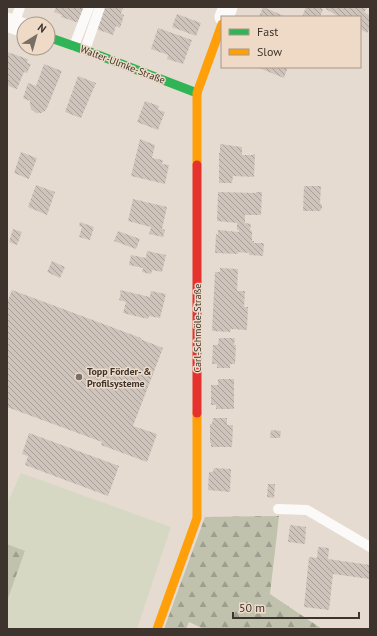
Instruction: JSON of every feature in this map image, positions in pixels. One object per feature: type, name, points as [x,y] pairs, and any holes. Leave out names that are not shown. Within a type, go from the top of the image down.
[{"type":"street","name":"Carl-Schmöle-Straße","points":[[157,629],[198,518],[197,93],[221,27]]},
{"type":"street","name":"Walter-Ulmke-Straße","points":[[56,40],[197,93]]},
{"type":"lane","points":[[74,46],[89,7]]},
{"type":"lane","points":[[85,50],[100,7]]},
{"type":"lane","points":[[278,509],[306,510],[370,547]]},
{"type":"green space","points":[[21,473],[171,527],[137,629],[7,629],[7,601],[25,551],[7,544],[7,504]]},
{"type":"green space","points":[[279,516],[270,594],[322,629],[204,629],[189,622],[186,629],[164,629],[205,517]]},
{"type":"green space","points":[[7,544],[25,551],[7,601]]},
{"type":"building","points":[[56,7],[84,7],[79,23],[61,17],[62,15],[54,12]]},
{"type":"building","points":[[103,7],[123,7],[121,14],[124,15],[120,28],[116,26],[113,35],[96,29]]},
{"type":"building","points":[[263,7],[284,16],[259,16]]},
{"type":"building","points":[[306,7],[318,7],[323,9],[320,16],[302,16]]},
{"type":"building","points":[[327,7],[365,7],[367,8],[364,12],[370,16],[370,28],[367,33],[361,30],[361,16],[337,16],[326,9]]},
{"type":"building","points":[[177,14],[201,23],[196,36],[172,27]]},
{"type":"building","points":[[158,28],[192,40],[183,64],[167,59],[168,55],[151,49]]},
{"type":"building","points":[[7,52],[28,59],[27,63],[31,64],[27,73],[24,72],[17,89],[8,86],[9,85],[7,84]]},
{"type":"building","points":[[44,64],[62,71],[47,108],[41,113],[36,113],[31,109],[30,101],[23,98],[28,83],[36,86]]},
{"type":"building","points":[[259,68],[288,68],[284,78]]},
{"type":"building","points":[[78,76],[96,83],[81,118],[65,112]]},
{"type":"building","points":[[145,101],[159,106],[158,110],[165,112],[158,130],[137,122]]},
{"type":"building","points":[[140,139],[155,145],[152,158],[163,160],[162,164],[169,165],[165,184],[131,176]]},
{"type":"building","points":[[220,144],[242,147],[242,155],[255,154],[254,177],[233,176],[232,183],[219,183]]},
{"type":"building","points":[[21,152],[37,158],[29,179],[14,173]]},
{"type":"building","points":[[36,185],[55,192],[47,215],[28,207]]},
{"type":"building","points":[[304,186],[321,186],[320,203],[322,208],[320,211],[303,211]]},
{"type":"building","points":[[218,192],[262,192],[261,215],[245,215],[245,223],[251,224],[250,230],[252,231],[252,241],[254,241],[254,243],[264,243],[263,256],[249,255],[249,253],[238,252],[238,254],[215,253],[216,234],[218,235],[218,230],[239,232],[239,230],[237,230],[237,223],[217,221]]},
{"type":"building","points":[[133,199],[167,207],[162,229],[165,230],[163,237],[149,234],[151,227],[128,221]]},
{"type":"building","points":[[80,222],[94,227],[90,240],[79,237],[82,227],[79,226]]},
{"type":"building","points":[[13,229],[22,232],[17,245],[9,242]]},
{"type":"building","points":[[118,231],[140,239],[136,249],[114,241]]},
{"type":"building","points":[[147,251],[166,255],[162,272],[152,270],[151,274],[142,272],[143,268],[129,265],[131,255],[146,258]]},
{"type":"building","points":[[52,261],[65,267],[60,278],[47,272]]},
{"type":"building","points":[[220,268],[238,269],[237,291],[245,291],[244,307],[248,307],[247,330],[231,329],[230,332],[212,331],[215,272],[220,272]]},
{"type":"building","name":"Topp Förder- & Profilsysteme","points":[[12,290],[141,338],[140,339],[163,348],[133,426],[157,434],[147,462],[101,445],[102,442],[7,407],[7,303]]},
{"type":"building","points":[[120,290],[150,297],[151,291],[166,294],[160,318],[149,316],[148,319],[123,313],[126,302],[119,300],[121,293]]},
{"type":"building","points":[[219,338],[235,338],[235,364],[230,364],[230,368],[217,368],[217,364],[212,364],[213,345],[218,345]]},
{"type":"building","points":[[218,379],[234,379],[234,409],[216,409],[216,405],[211,405],[211,385],[218,385]]},
{"type":"building","points":[[213,418],[227,418],[227,425],[233,425],[232,447],[211,447],[210,424],[212,424]]},
{"type":"building","points":[[271,430],[281,431],[280,438],[270,438]]},
{"type":"building","points":[[29,433],[119,466],[108,496],[25,465],[28,456],[22,454]]},
{"type":"building","points":[[214,468],[231,469],[230,492],[208,490],[209,472],[213,472]]},
{"type":"building","points":[[268,484],[275,484],[274,498],[267,497]]},
{"type":"building","points":[[290,525],[306,527],[305,544],[288,542]]},
{"type":"building","points":[[318,547],[329,548],[328,559],[370,565],[370,579],[333,574],[329,610],[304,607],[309,557],[317,558]]},
{"type":"traffic: fast","points":[[56,40],[197,93]]},
{"type":"traffic: slow","points":[[197,165],[197,93],[221,27]]},
{"type":"traffic: slow","points":[[157,629],[197,518],[197,413]]},
{"type":"traffic: jam","points":[[197,165],[197,413]]},
{"type":"place","name":"Topp Förder- & Profilsysteme","points":[[79,377]]}]
